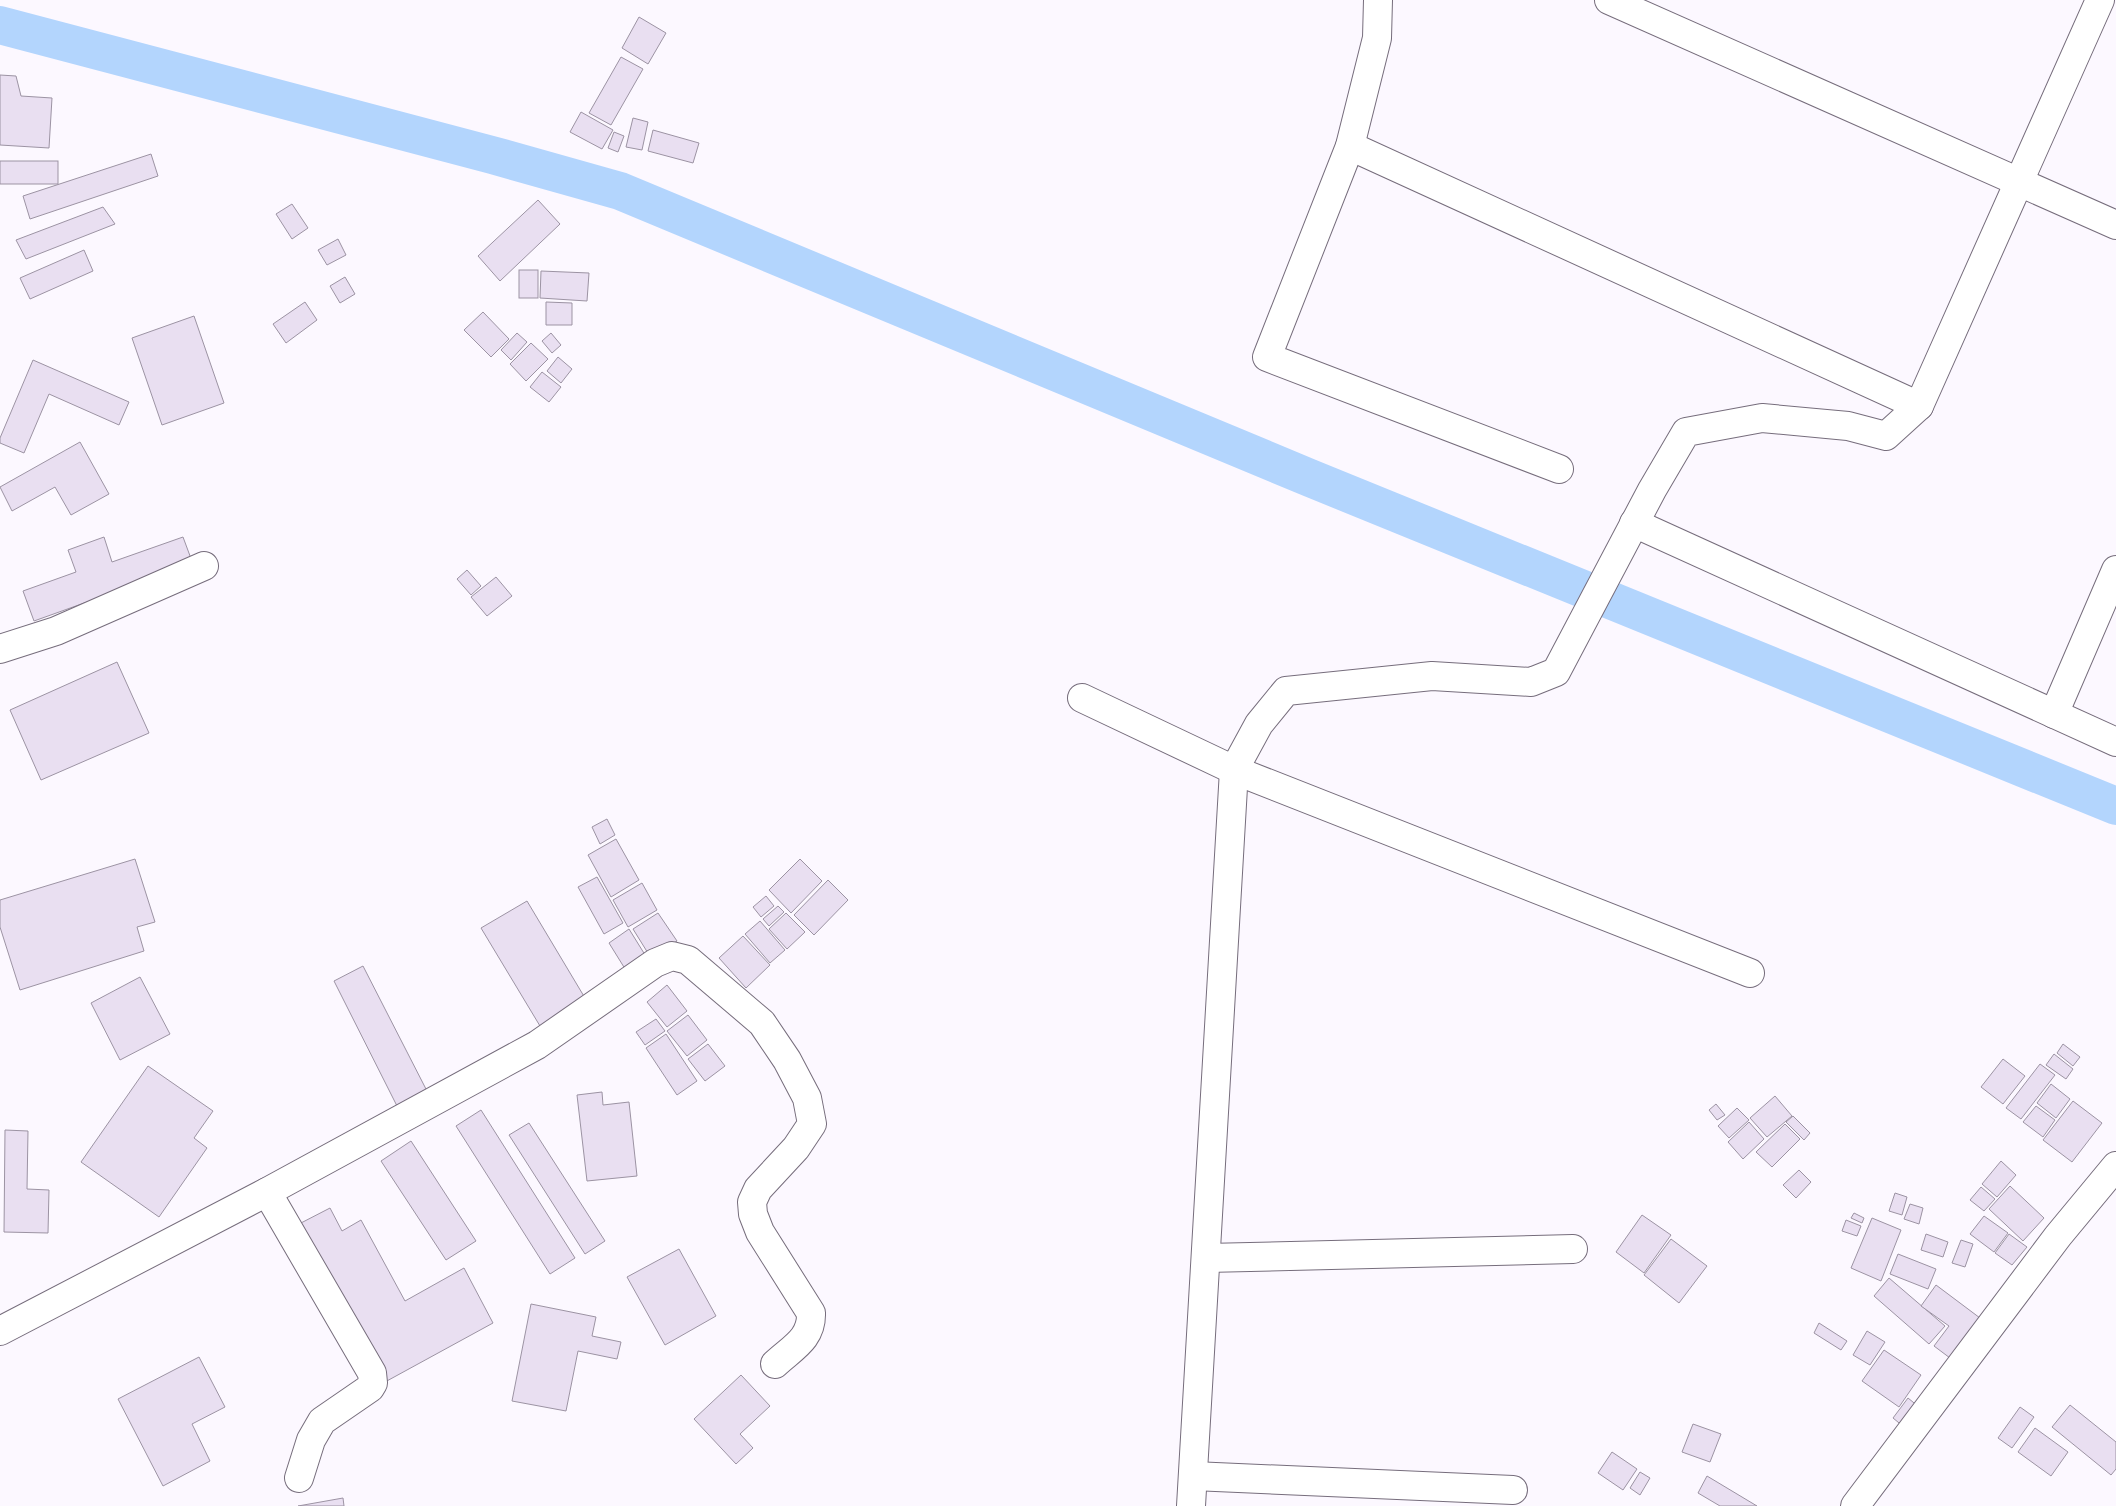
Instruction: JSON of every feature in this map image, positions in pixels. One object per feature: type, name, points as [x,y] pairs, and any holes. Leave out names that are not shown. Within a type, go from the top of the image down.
[{"type":"street","points":[[1378,0],[1377,38],[1350,146],[1267,357],[1559,469]]},
{"type":"street","points":[[1609,0],[2116,225]]},
{"type":"street","points":[[1191,1506],[1234,770],[1259,724],[1286,690],[1432,676],[1531,682],[1556,672],[1634,523],[1686,432],[1762,418],[1848,426],[1886,436],[1919,406],[2100,0]]},
{"type":"street","points":[[1350,146],[1919,406]]},
{"type":"street","points":[[1634,523],[2116,742]]},
{"type":"street","points":[[0,649],[56,631],[204,566]]},
{"type":"street","points":[[2054,714],[2116,570]]},
{"type":"street","points":[[1082,698],[1234,770],[1750,973]]},
{"type":"street","points":[[0,1331],[267,1192],[538,1045],[655,963],[672,956],[688,960],[762,1023],[788,1060],[807,1098],[812,1124],[796,1148],[758,1189],[752,1202],[753,1214],[760,1232],[811,1313],[811,1325],[807,1336],[775,1364]]},
{"type":"street","points":[[1855,1506],[2058,1236],[2116,1166]]},
{"type":"street","points":[[267,1192],[372,1373],[373,1383],[370,1388],[322,1421],[315,1431],[300,1478]]},
{"type":"street","points":[[1206,1258],[1573,1249]]},
{"type":"street","points":[[1193,1476],[1513,1490]]},
{"type":"building","points":[[639,17],[666,33],[648,64],[622,48]]},
{"type":"building","points":[[621,57],[643,69],[611,125],[589,113]]},
{"type":"building","points":[[0,75],[16,76],[21,96],[52,98],[49,148],[0,145]]},
{"type":"building","points":[[581,112],[613,130],[602,149],[570,132]]},
{"type":"building","points":[[633,118],[648,122],[642,150],[626,147]]},
{"type":"building","points":[[653,130],[699,143],[693,163],[648,151]]},
{"type":"building","points":[[614,132],[624,136],[618,152],[608,148]]},
{"type":"building","points":[[151,154],[158,176],[30,219],[23,196]]},
{"type":"building","points":[[0,161],[58,161],[58,184],[0,184]]},
{"type":"building","points":[[538,200],[560,224],[500,281],[478,256]]},
{"type":"building","points":[[292,204],[308,228],[292,239],[276,214]]},
{"type":"building","points":[[103,207],[115,224],[26,259],[16,240]]},
{"type":"building","points":[[338,239],[346,255],[327,265],[318,250]]},
{"type":"building","points":[[84,250],[93,271],[30,299],[20,278]]},
{"type":"building","points":[[519,270],[538,270],[538,298],[519,298]]},
{"type":"building","points":[[541,271],[589,273],[587,301],[540,298]]},
{"type":"building","points":[[345,277],[355,294],[340,303],[330,286]]},
{"type":"building","points":[[305,302],[317,320],[286,343],[273,324]]},
{"type":"building","points":[[546,302],[572,303],[572,325],[546,325]]},
{"type":"building","points":[[483,312],[509,339],[491,357],[464,330]]},
{"type":"building","points":[[194,316],[224,403],[162,425],[132,338]]},
{"type":"building","points":[[517,333],[527,342],[511,360],[501,350]]},
{"type":"building","points":[[551,333],[561,345],[552,353],[542,341]]},
{"type":"building","points":[[531,343],[548,359],[526,381],[510,364]]},
{"type":"building","points":[[558,357],[572,369],[561,383],[547,371]]},
{"type":"building","points":[[33,360],[129,402],[119,425],[49,394],[24,453],[0,443],[0,438]]},
{"type":"building","points":[[542,372],[561,387],[549,402],[530,387]]},
{"type":"building","points":[[80,442],[109,494],[71,515],[55,487],[12,511],[0,487]]},
{"type":"building","points":[[104,537],[112,562],[183,537],[193,564],[34,621],[23,591],[76,572],[68,550]]},
{"type":"building","points":[[467,570],[481,586],[471,595],[457,579]]},
{"type":"building","points":[[496,577],[512,596],[487,616],[471,597]]},
{"type":"building","points":[[117,662],[149,733],[41,780],[10,710]]},
{"type":"building","points":[[607,819],[615,835],[600,844],[592,827]]},
{"type":"building","points":[[616,839],[639,880],[611,897],[588,855]]},
{"type":"building","points":[[135,859],[155,922],[137,927],[144,951],[20,990],[0,927],[0,900]]},
{"type":"building","points":[[800,859],[822,881],[791,913],[769,890]]},
{"type":"building","points":[[597,877],[623,923],[604,934],[578,887]]},
{"type":"building","points":[[828,880],[848,900],[814,935],[794,915]]},
{"type":"building","points":[[642,883],[657,910],[628,927],[613,900]]},
{"type":"building","points":[[766,896],[774,906],[761,917],[753,907]]},
{"type":"building","points":[[527,901],[585,998],[540,1026],[481,928]]},
{"type":"building","points":[[778,906],[784,912],[769,926],[763,919]]},
{"type":"building","points":[[658,913],[677,941],[651,958],[633,929]]},
{"type":"building","points":[[786,913],[805,932],[787,949],[769,929]]},
{"type":"building","points":[[760,921],[785,950],[770,963],[745,934]]},
{"type":"building","points":[[629,929],[647,958],[627,972],[609,943]]},
{"type":"building","points":[[743,936],[770,965],[746,988],[719,958]]},
{"type":"building","points":[[363,966],[427,1091],[397,1106],[334,981]]},
{"type":"building","points":[[140,977],[170,1034],[120,1060],[91,1003]]},
{"type":"building","points":[[667,985],[687,1011],[667,1027],[647,1002]]},
{"type":"building","points":[[688,1015],[707,1040],[687,1056],[667,1031]]},
{"type":"building","points":[[656,1019],[665,1031],[645,1045],[636,1032]]},
{"type":"building","points":[[666,1034],[697,1081],[677,1095],[646,1048]]},
{"type":"building","points":[[708,1044],[725,1066],[705,1081],[688,1059]]},
{"type":"building","points":[[2063,1044],[2080,1057],[2073,1066],[2057,1053]]},
{"type":"building","points":[[2054,1054],[2073,1069],[2066,1079],[2046,1065]]},
{"type":"building","points":[[2003,1059],[2025,1076],[2003,1104],[1981,1087]]},
{"type":"building","points":[[2040,1064],[2055,1075],[2021,1119],[2006,1108]]},
{"type":"building","points":[[148,1066],[213,1111],[194,1138],[207,1148],[159,1217],[81,1162]]},
{"type":"building","points":[[2051,1084],[2070,1099],[2056,1118],[2037,1103]]},
{"type":"building","points":[[602,1092],[603,1105],[629,1102],[637,1176],[587,1181],[577,1095]]},
{"type":"building","points":[[1775,1096],[1792,1116],[1767,1137],[1750,1118]]},
{"type":"building","points":[[2073,1101],[2102,1123],[2072,1162],[2043,1140]]},
{"type":"building","points":[[1716,1104],[1725,1115],[1717,1120],[1709,1110]]},
{"type":"building","points":[[2036,1106],[2055,1120],[2043,1137],[2023,1122]]},
{"type":"building","points":[[1737,1108],[1749,1120],[1729,1138],[1718,1126]]},
{"type":"building","points":[[481,1110],[575,1258],[550,1274],[456,1126]]},
{"type":"building","points":[[1793,1116],[1810,1133],[1804,1140],[1786,1122]]},
{"type":"building","points":[[1749,1122],[1764,1139],[1743,1159],[1728,1142]]},
{"type":"building","points":[[529,1123],[605,1241],[585,1254],[509,1135]]},
{"type":"building","points":[[1785,1124],[1800,1139],[1772,1167],[1756,1152]]},
{"type":"building","points":[[5,1130],[28,1131],[27,1189],[49,1190],[48,1233],[4,1232]]},
{"type":"building","points":[[411,1141],[476,1241],[446,1260],[381,1161]]},
{"type":"building","points":[[2001,1161],[2016,1175],[1997,1197],[1982,1184]]},
{"type":"building","points":[[1799,1170],[1811,1182],[1796,1198],[1783,1185]]},
{"type":"building","points":[[2010,1186],[2044,1218],[2023,1241],[1989,1209]]},
{"type":"building","points":[[1981,1187],[1995,1199],[1984,1211],[1970,1200]]},
{"type":"building","points":[[1895,1193],[1907,1197],[1902,1215],[1889,1211]]},
{"type":"building","points":[[1910,1204],[1923,1208],[1919,1224],[1904,1219]]},
{"type":"building","points":[[330,1208],[342,1231],[361,1220],[405,1301],[464,1268],[493,1323],[385,1382],[299,1224]]},
{"type":"building","points":[[1854,1213],[1864,1218],[1862,1223],[1851,1218]]},
{"type":"building","points":[[1642,1215],[1671,1235],[1644,1273],[1616,1252]]},
{"type":"building","points":[[1984,1216],[2008,1233],[1994,1252],[1970,1234]]},
{"type":"building","points":[[1872,1218],[1901,1230],[1881,1281],[1851,1268]]},
{"type":"building","points":[[1846,1220],[1861,1226],[1857,1236],[1842,1231]]},
{"type":"building","points":[[1926,1234],[1948,1242],[1943,1257],[1921,1250]]},
{"type":"building","points":[[2009,1234],[2027,1247],[2012,1265],[1995,1253]]},
{"type":"building","points":[[1671,1239],[1707,1266],[1679,1303],[1644,1275]]},
{"type":"building","points":[[1961,1240],[1973,1244],[1965,1267],[1952,1263]]},
{"type":"building","points":[[679,1249],[716,1316],[665,1345],[627,1277]]},
{"type":"building","points":[[1898,1254],[1936,1269],[1928,1289],[1890,1274]]},
{"type":"building","points":[[1889,1278],[1945,1326],[1929,1344],[1874,1296]]},
{"type":"building","points":[[1936,1285],[1980,1318],[1950,1358],[1934,1346],[1949,1326],[1921,1306]]},
{"type":"building","points":[[531,1304],[596,1317],[592,1336],[621,1342],[617,1359],[578,1351],[566,1411],[512,1401]]},
{"type":"building","points":[[1819,1323],[1847,1341],[1841,1350],[1814,1333]]},
{"type":"building","points":[[1867,1331],[1885,1342],[1870,1365],[1853,1355]]},
{"type":"building","points":[[1884,1350],[1921,1375],[1899,1407],[1862,1381]]},
{"type":"building","points":[[199,1357],[225,1407],[192,1424],[210,1461],[163,1486],[118,1399]]},
{"type":"building","points":[[741,1375],[770,1406],[740,1434],[753,1448],[736,1464],[694,1419]]},
{"type":"building","points":[[1908,1398],[1919,1407],[1904,1427],[1893,1418]]},
{"type":"building","points":[[2070,1405],[2116,1442],[2116,1469],[2111,1475],[2052,1427]]},
{"type":"building","points":[[2020,1407],[2034,1417],[2012,1448],[1998,1438]]},
{"type":"building","points":[[1693,1424],[1721,1434],[1710,1462],[1682,1452]]},
{"type":"building","points":[[2035,1428],[2068,1452],[2051,1476],[2018,1452]]},
{"type":"building","points":[[1612,1452],[1637,1469],[1623,1490],[1598,1473]]},
{"type":"building","points":[[1640,1472],[1650,1478],[1640,1495],[1630,1488]]},
{"type":"building","points":[[1707,1476],[1757,1506],[1720,1506],[1698,1493]]},
{"type":"building","points":[[343,1498],[344,1506],[298,1506]]},
{"type":"waterway","points":[[0,25],[492,155],[620,191],[1310,478],[2116,806]]}]
